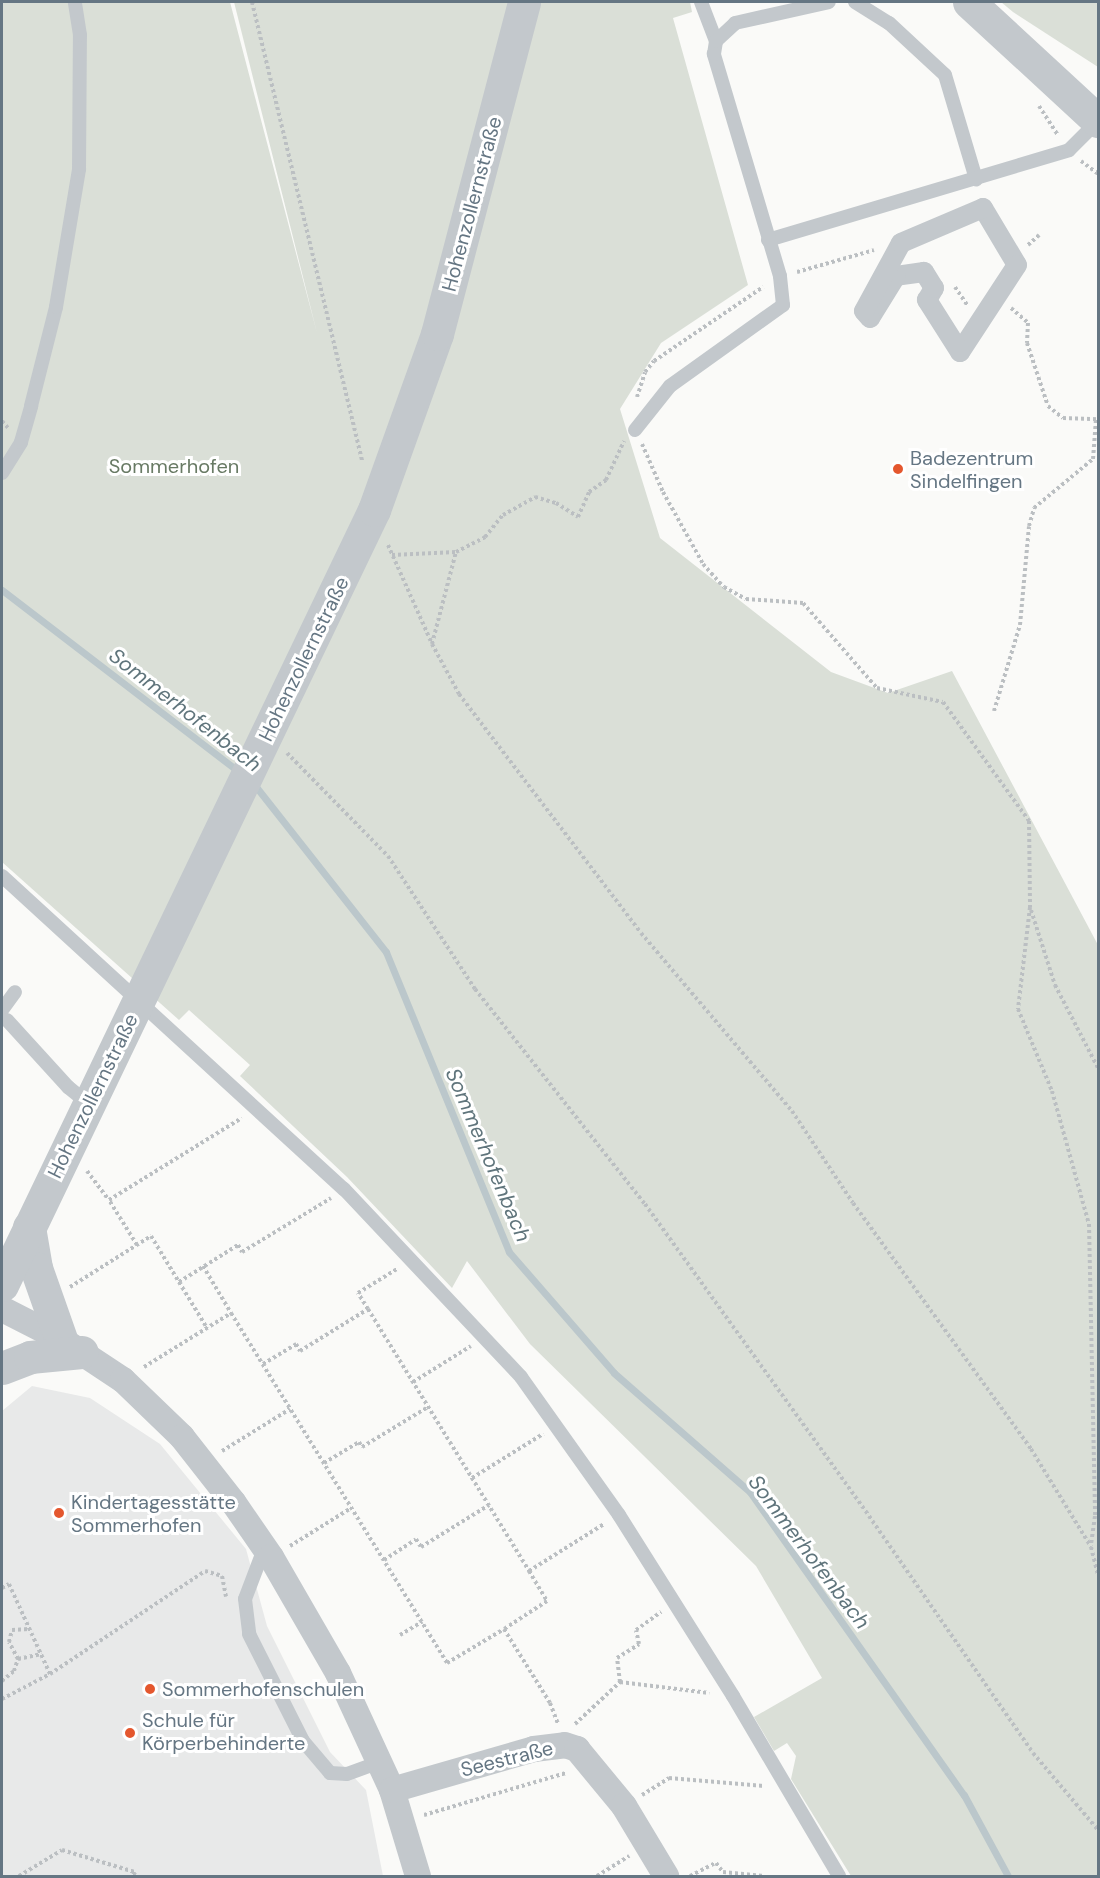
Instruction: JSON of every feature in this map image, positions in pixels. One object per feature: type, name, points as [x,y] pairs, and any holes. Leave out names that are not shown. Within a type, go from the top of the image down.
[{"type":"street","name":"Hohenzollernstraße","points":[[2,1285],[15,1234],[89,1104],[241,793],[273,753],[374,510],[406,427],[459,258],[524,2]]},
{"type":"street","points":[[969,2],[1098,121]]},
{"type":"street","points":[[983,208],[1017,265],[960,352],[927,300],[934,288],[924,272],[896,276],[870,318],[864,311],[901,243],[983,208]]},
{"type":"street","points":[[15,1234],[36,1268],[71,1345]]},
{"type":"street","points":[[2,1309],[71,1345],[123,1380],[182,1437],[203,1463],[268,1553],[338,1673],[392,1790],[418,1876]]},
{"type":"street","points":[[2,1368],[71,1345]]},
{"type":"street","name":"Seestraße","points":[[392,1790],[534,1749],[566,1745],[577,1749],[624,1806],[649,1844],[666,1876]]},
{"type":"lane","points":[[2,473],[21,442],[31,406],[56,307],[79,169],[80,35],[75,2]]},
{"type":"lane","points":[[633,428],[670,386],[783,305],[780,276],[714,54],[716,41],[701,2]]},
{"type":"lane","points":[[716,41],[735,23],[829,2]]},
{"type":"lane","points":[[855,2],[889,23],[945,75],[976,179]]},
{"type":"lane","points":[[768,240],[1069,150],[1098,121]]},
{"type":"lane","points":[[2,876],[344,1190],[521,1377],[591,1473],[727,1687],[840,1876]]},
{"type":"lane","points":[[15,992],[4,1015],[68,1088],[89,1104]]},
{"type":"lane","points":[[268,1553],[248,1584],[245,1615],[249,1634],[303,1741],[319,1764],[330,1773],[347,1774],[380,1762]]},
{"type":"path","points":[[252,2],[363,464]]},
{"type":"path","points":[[1042,111],[1069,150]]},
{"type":"path","points":[[901,243],[780,276],[654,361],[645,372],[633,428],[663,492],[703,564],[724,587],[746,598],[803,603],[877,688],[943,702],[1029,820],[1030,907],[1018,1009],[1052,1091],[1089,1224],[1095,1516],[1091,1547]]},
{"type":"path","points":[[994,711],[1020,625],[1029,526],[1034,508],[1094,459],[1097,419],[1063,418],[1048,406],[1027,343],[1028,323],[1023,315],[995,299]]},
{"type":"path","points":[[614,460],[606,480],[590,492],[578,517],[556,503],[535,497],[503,515],[485,537],[456,552],[391,555],[432,644],[459,694],[501,754],[641,933],[792,1111],[853,1203],[1031,1449],[1091,1547],[1098,1575]]},
{"type":"path","points":[[432,644],[456,552]]},
{"type":"path","points":[[273,753],[388,856],[475,989],[645,1204],[869,1516],[1033,1753],[1098,1830]]},
{"type":"path","points":[[1030,907],[1055,985],[1098,1068]]},
{"type":"path","points":[[109,1200],[241,1118]]},
{"type":"path","points":[[84,1168],[109,1200],[137,1245]]},
{"type":"path","points":[[179,1282],[238,1245],[242,1252],[328,1199]]},
{"type":"path","points":[[66,1289],[151,1236],[207,1328]]},
{"type":"path","points":[[203,1266],[447,1664],[548,1601],[358,1293],[393,1272]]},
{"type":"path","points":[[263,1364],[296,1344],[300,1351],[368,1309]]},
{"type":"path","points":[[123,1380],[231,1313]]},
{"type":"path","points":[[413,1382],[470,1347]]},
{"type":"path","points":[[324,1463],[359,1442],[362,1447],[428,1407]]},
{"type":"path","points":[[203,1463],[290,1409]]},
{"type":"path","points":[[472,1478],[544,1433]]},
{"type":"path","points":[[384,1560],[416,1539],[422,1547],[489,1505]]},
{"type":"path","points":[[268,1553],[351,1508]]},
{"type":"path","points":[[529,1571],[603,1525]]},
{"type":"path","points":[[2,1699],[50,1674],[205,1571],[222,1576],[232,1610],[245,1615]]},
{"type":"path","points":[[2,1588],[9,1584],[50,1674]]},
{"type":"path","points":[[620,1682],[617,1658],[639,1644],[636,1630],[660,1613]]},
{"type":"path","points":[[400,1635],[422,1622]]},
{"type":"path","points":[[2,1681],[14,1671],[18,1659],[9,1642],[12,1630],[29,1629]]},
{"type":"path","points":[[504,1629],[550,1703],[566,1745]]},
{"type":"path","points":[[2,1641],[9,1642]]},
{"type":"path","points":[[18,1659],[41,1654]]},
{"type":"path","points":[[566,1745],[578,1717],[620,1682],[710,1693],[727,1687]]},
{"type":"path","points":[[624,1806],[669,1778],[768,1786],[780,1776]]},
{"type":"path","points":[[402,1821],[554,1779]]},
{"type":"path","points":[[597,1876],[649,1844]]},
{"type":"path","points":[[19,1876],[62,1850],[135,1872],[133,1876]]},
{"type":"path","points":[[690,1876],[716,1863],[723,1872],[764,1876]]},
{"type":"shaded area","name":"Sommerhofenschulen","points":[[32,1386],[90,1398],[160,1444],[246,1549],[267,1626],[330,1752],[366,1790],[383,1876],[2,1876],[2,1411]]},
{"type":"green space","name":"Sommerhofen","points":[[2,2],[230,2],[317,333],[234,2],[690,2],[692,12],[673,18],[748,285],[661,343],[620,409],[660,538],[831,672],[888,693],[952,671],[1098,945],[1098,1876],[851,1876],[791,1779],[796,1756],[787,1743],[774,1751],[754,1717],[822,1678],[756,1566],[530,1344],[467,1261],[452,1288],[347,1177],[240,1076],[250,1065],[189,1010],[179,1020],[2,862]]},
{"type":"green space","points":[[1001,2],[1098,2],[1098,67],[1013,12]]},
{"type":"waterway","name":"Sommerhofenbach","points":[[2,590],[238,771]]},
{"type":"waterway","name":"Sommerhofenbach","points":[[253,783],[386,952],[509,1252],[614,1373],[750,1492],[964,1795],[1008,1876]]},
{"type":"place","name":"Badezentrum Sindelfingen","points":[[898,469]]},
{"type":"place","name":"Kindertagesstätte Sommerhofen","points":[[59,1513]]},
{"type":"place","name":"Sommerhofenschulen","points":[[150,1689]]},
{"type":"place","name":"Schule für Körperbehinderte","points":[[130,1733]]}]
